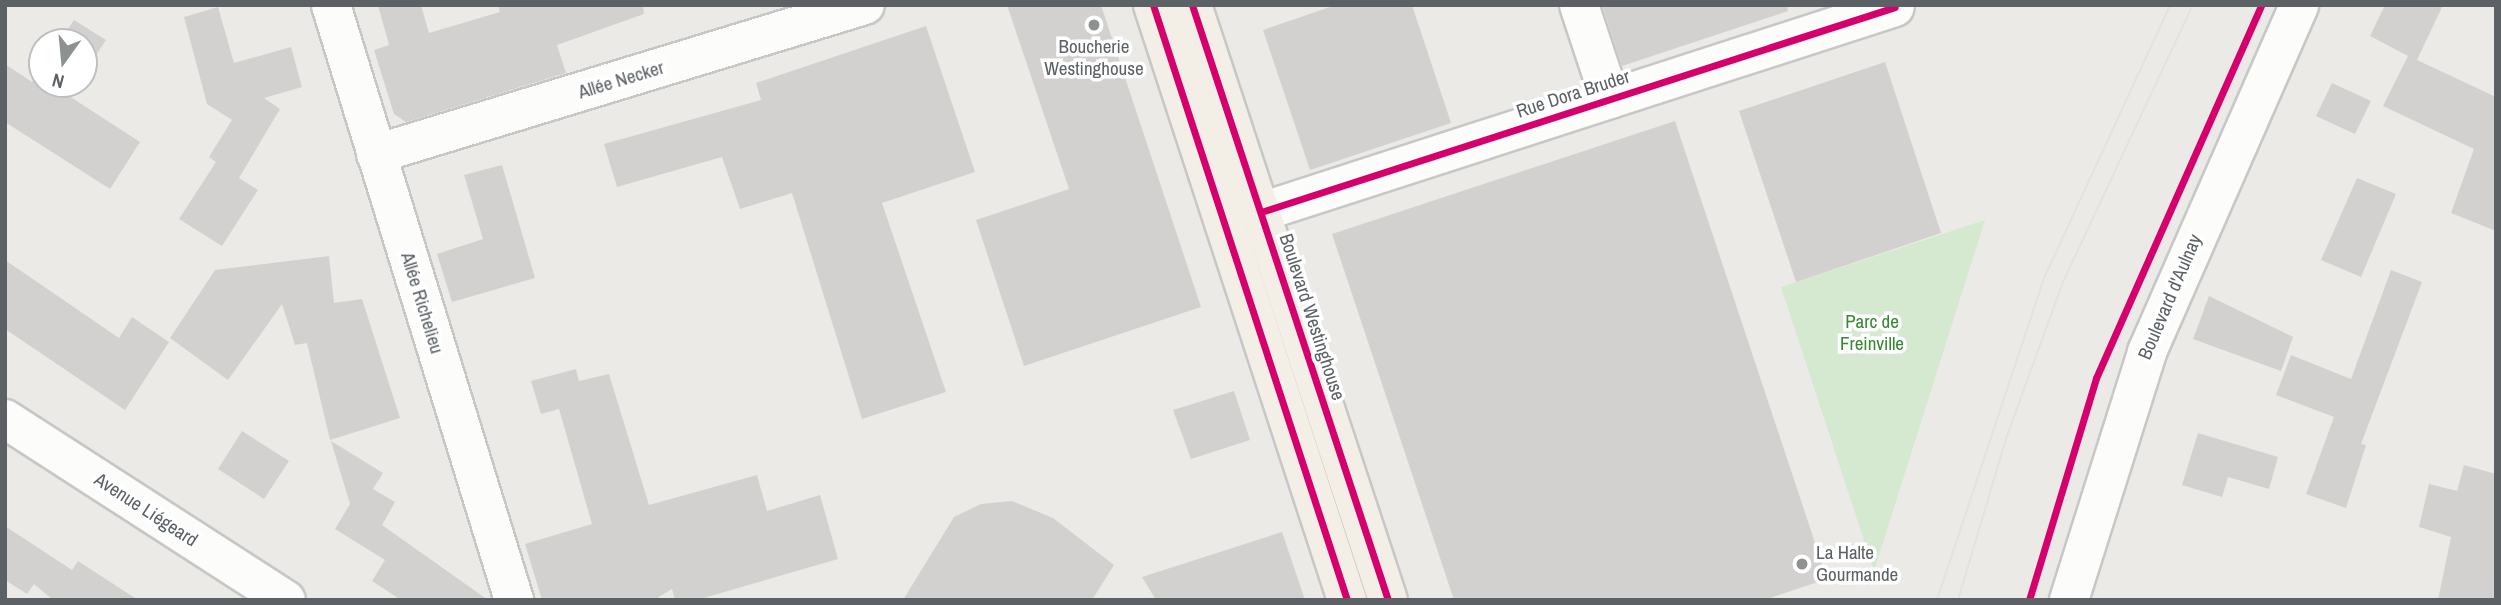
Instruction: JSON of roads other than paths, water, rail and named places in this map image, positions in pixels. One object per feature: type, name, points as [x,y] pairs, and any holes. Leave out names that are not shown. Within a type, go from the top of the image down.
[{"type":"main road","points":[[1153,5],[1347,600]]},
{"type":"main road","name":"Boulevard Westinghouse","points":[[1192,5],[1388,600]]},
{"type":"street","name":"Allée Richelieu","points":[[331,5],[514,600]]},
{"type":"street","name":"Allée Necker","points":[[376,154],[865,5]]},
{"type":"street","points":[[1579,5],[1610,99]]},
{"type":"street","name":"Boulevard d'Aulnay","points":[[2069,600],[2147,352],[2299,5]]},
{"type":"street","name":"Rue Dora Bruder","points":[[1261,212],[1895,7]]},
{"type":"street","name":"Avenue Liégeard","points":[[5,419],[286,600]]},
{"type":"tram line","points":[[1937,600],[2045,276],[2170,5]]},
{"type":"tram line","points":[[1958,600],[2007,436],[2063,282],[2193,5]]},
{"type":"place","name":"Boucherie Westinghouse","points":[[1094,25]]},
{"type":"place","name":"La Halte Gourmande","points":[[1802,564]]},
{"type":"park label","name":"Parc de Freinville","points":[[1872,333]]}]
